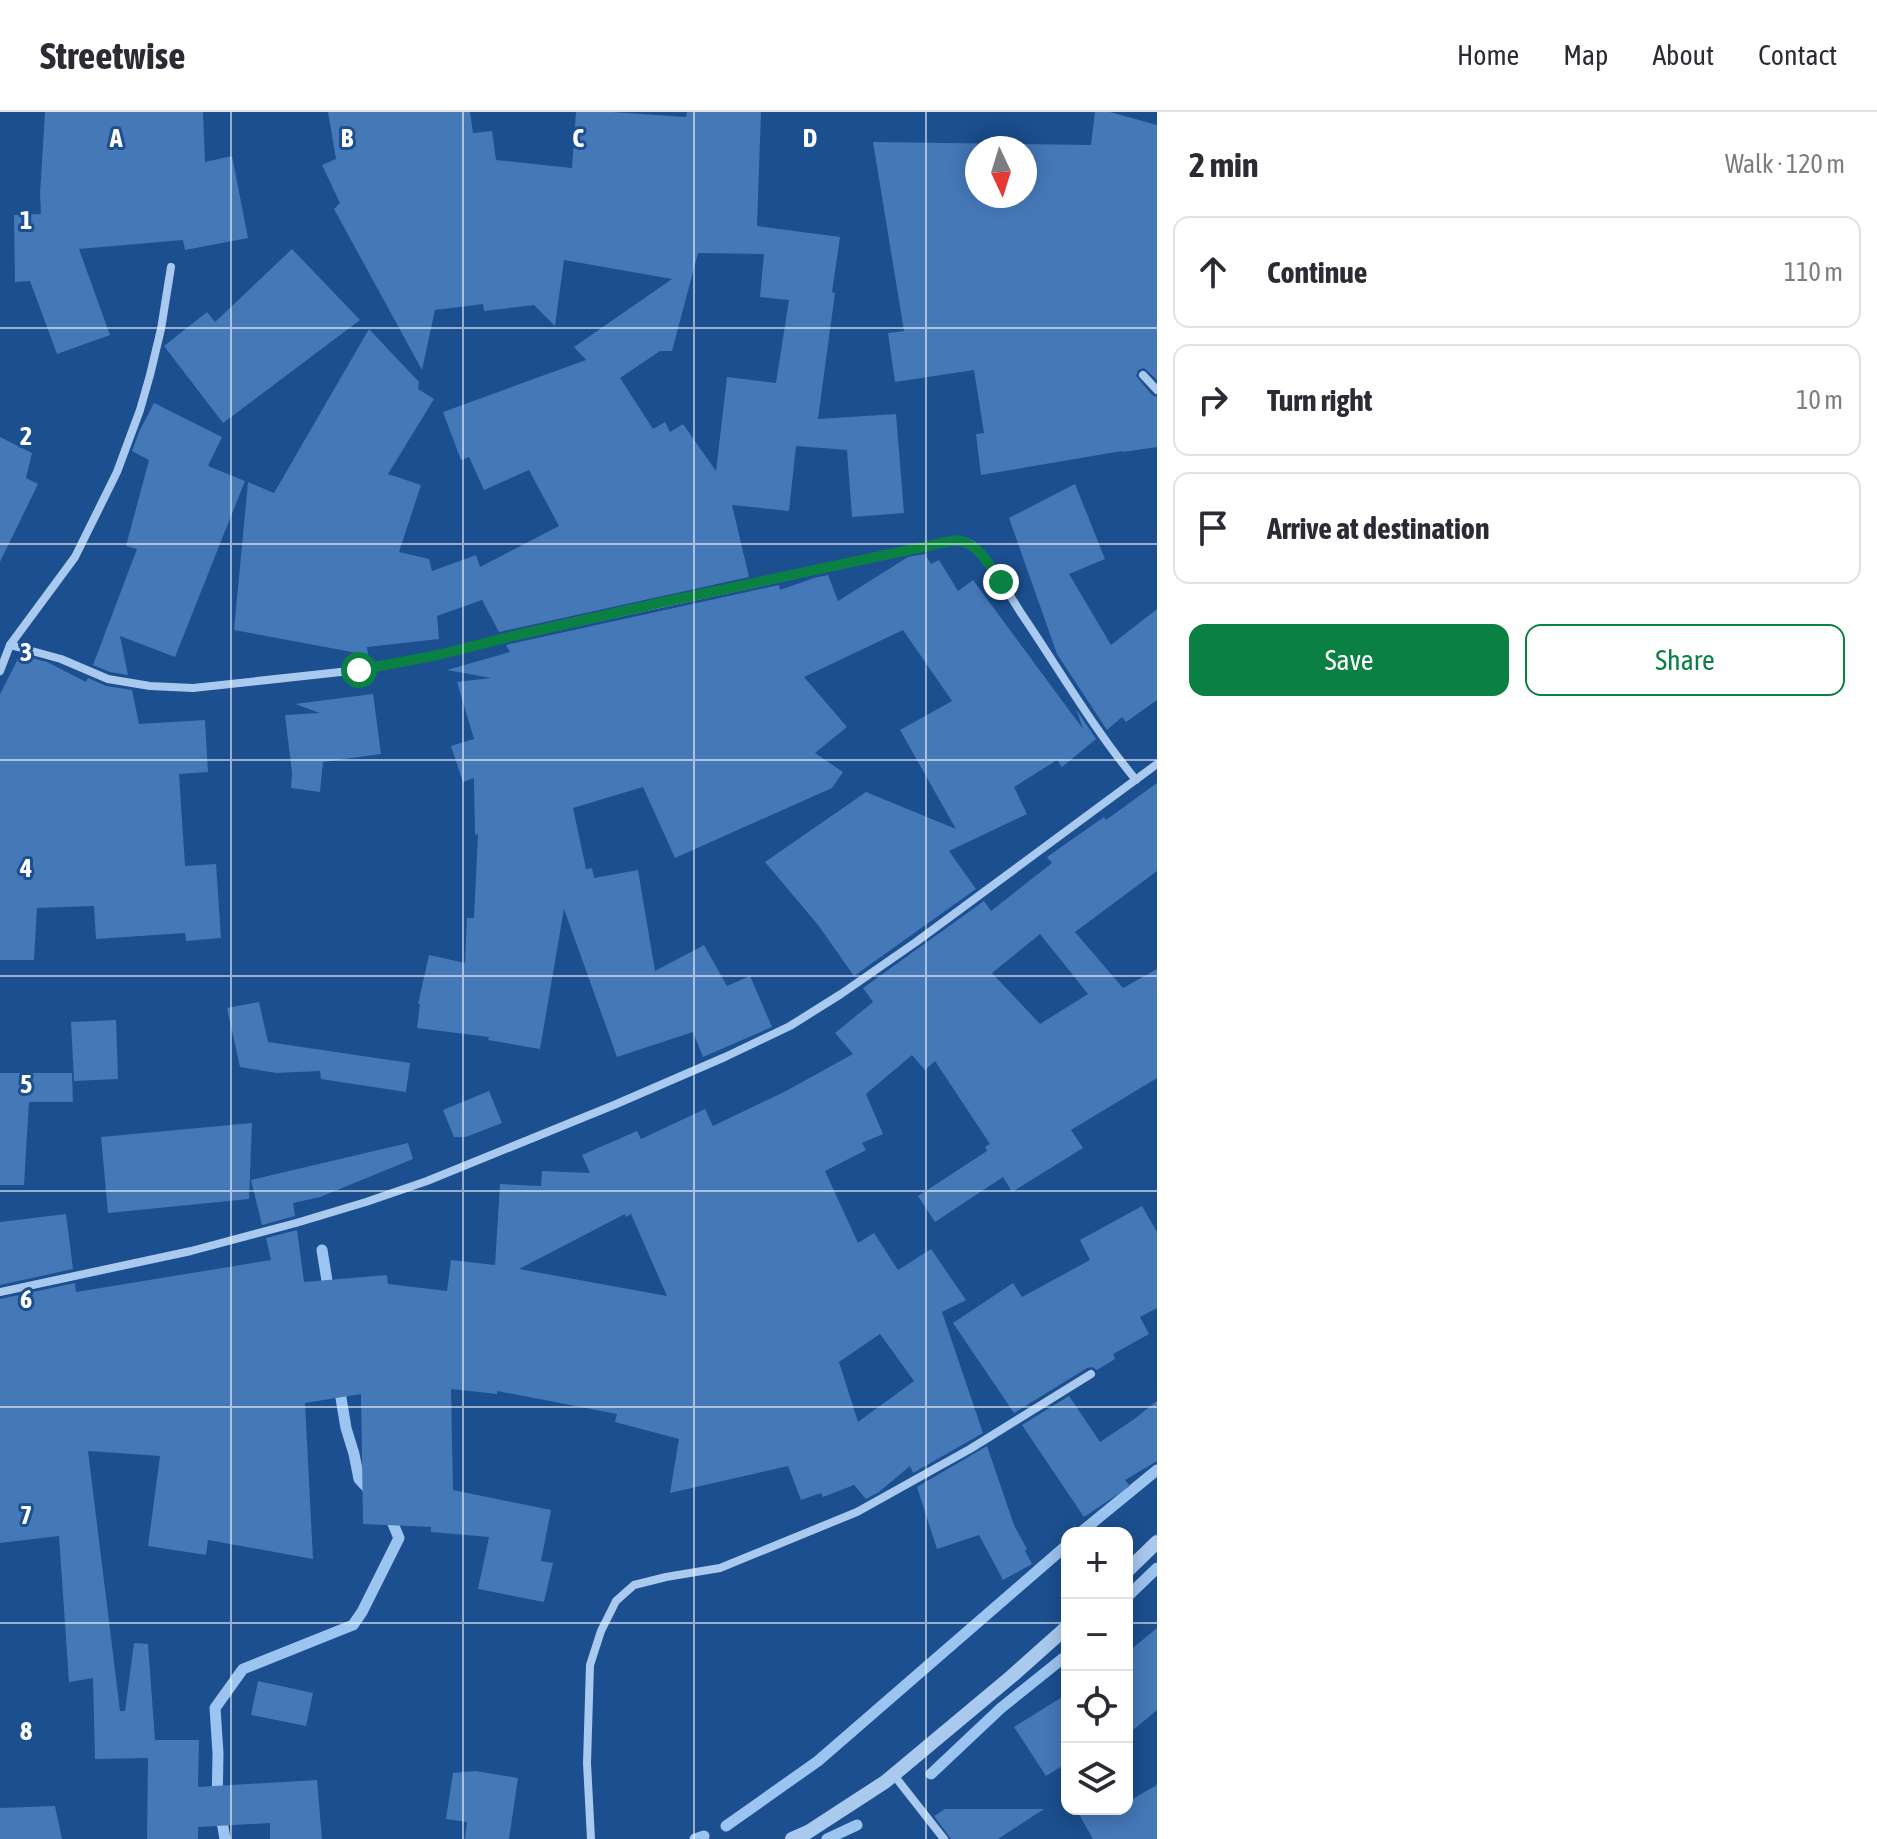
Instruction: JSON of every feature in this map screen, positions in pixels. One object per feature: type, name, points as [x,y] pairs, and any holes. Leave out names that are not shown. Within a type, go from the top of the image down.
[{"type":"street","points":[[0,671],[10,645],[75,557],[117,472],[150,375],[171,267]]},
{"type":"street","points":[[1143,375],[1157,390]]},
{"type":"street","points":[[10,645],[61,659],[108,679],[150,686],[193,688],[344,672],[438,655],[532,631],[956,540],[975,546],[1113,752],[1136,780]]},
{"type":"street","points":[[0,1292],[191,1251],[366,1202],[427,1181],[725,1057],[790,1026],[841,994],[1157,764]]},
{"type":"street","points":[[591,1839],[587,1763],[590,1665],[601,1631],[616,1601],[634,1585],[720,1568],[857,1512],[970,1449],[1091,1374]]},
{"type":"street","points":[[1133,1565],[1157,1542]]},
{"type":"street","points":[[792,1839],[885,1782],[1061,1632]]},
{"type":"street","points":[[893,1774],[944,1839]]},
{"type":"building","points":[[45,112],[203,112],[205,162],[232,156],[248,238],[185,250],[183,240],[79,249],[110,335],[57,354],[30,281],[15,282],[14,215],[41,214]]},
{"type":"building","points":[[328,112],[470,112],[473,133],[492,131],[496,160],[572,168],[576,112],[686,117],[687,112],[761,112],[757,226],[840,237],[818,419],[896,414],[904,513],[852,517],[847,450],[796,446],[789,511],[732,505],[749,577],[499,632],[482,600],[437,616],[439,639],[367,647],[368,655],[234,630],[248,482],[274,493],[369,329],[419,382],[418,389],[434,399],[388,474],[421,485],[399,552],[429,559],[432,571],[476,555],[480,567],[559,526],[529,470],[484,490],[469,457],[461,460],[443,412],[586,360],[574,347],[672,279],[564,260],[555,326],[534,305],[484,311],[483,304],[435,310],[422,370],[334,209],[340,203],[322,165],[336,159]],"holes":[[[698,253],[764,254],[760,297],[789,300],[776,383],[727,377],[716,471],[683,424],[670,432],[665,422],[653,429],[620,378],[660,351],[672,351]]]},
{"type":"building","points":[[1095,112],[1110,112],[1157,125],[1157,380],[1144,368],[1138,370],[1136,376],[1157,397],[1157,447],[981,475],[976,434],[984,433],[974,370],[895,382],[888,333],[904,331],[873,142],[965,143],[965,208],[1037,208],[1037,144],[1091,145]]},
{"type":"building","points":[[292,249],[360,320],[223,423],[164,346],[207,312],[215,322]]},
{"type":"building","points":[[154,403],[222,437],[208,466],[245,481],[175,657],[120,636],[128,675],[93,665],[137,549],[126,546],[149,460],[132,451]]},
{"type":"building","points":[[0,437],[32,453],[26,478],[38,484],[0,562]]},
{"type":"building","points":[[1075,484],[1105,559],[1069,574],[1111,645],[1157,609],[1157,700],[1126,722],[1122,717],[1107,730],[1057,654],[1009,518]]},
{"type":"building","points":[[925,554],[931,564],[939,560],[958,591],[973,580],[1083,729],[1076,709],[1096,739],[1062,767],[1057,760],[1014,787],[1027,814],[949,851],[976,889],[854,976],[818,925],[765,862],[866,792],[956,829],[900,730],[952,701],[903,630],[804,677],[847,727],[815,753],[843,772],[832,788],[675,858],[643,787],[573,808],[586,869],[592,868],[594,878],[638,870],[655,971],[704,945],[727,986],[750,976],[772,1027],[703,1057],[693,1032],[617,1057],[564,909],[540,1049],[488,1040],[489,1037],[417,1028],[418,1004],[429,955],[465,963],[467,918],[474,918],[478,834],[475,835],[474,778],[463,782],[451,746],[474,739],[457,682],[491,678],[447,670],[510,652],[506,645],[779,585],[780,590],[828,575],[838,601],[908,557]]},
{"type":"building","points":[[20,655],[47,662],[86,682],[88,678],[106,686],[132,690],[139,724],[205,720],[208,772],[179,774],[185,866],[216,864],[221,938],[186,941],[185,933],[96,939],[94,906],[37,908],[34,960],[0,960],[0,694]]},
{"type":"building","points":[[373,694],[381,754],[323,762],[320,792],[291,788],[285,715],[320,713],[295,704]]},
{"type":"building","points":[[1157,783],[1157,871],[1075,932],[1123,988],[1157,969],[1157,1078],[1071,1130],[1083,1148],[1012,1192],[1003,1177],[935,1222],[918,1196],[987,1151],[985,1147],[990,1144],[935,1061],[925,1070],[912,1055],[866,1094],[883,1134],[862,1143],[866,1150],[825,1171],[858,1243],[874,1233],[898,1270],[931,1249],[966,1300],[942,1312],[983,1433],[913,1473],[910,1466],[866,1499],[854,1485],[823,1497],[821,1493],[801,1500],[788,1466],[670,1493],[679,1439],[615,1422],[617,1414],[497,1391],[497,1394],[451,1389],[453,1490],[551,1510],[541,1561],[553,1563],[544,1602],[478,1589],[489,1537],[431,1532],[431,1527],[363,1524],[361,1394],[305,1403],[313,1559],[208,1540],[206,1555],[148,1546],[160,1456],[88,1451],[120,1711],[125,1711],[134,1643],[148,1644],[155,1740],[199,1740],[198,1787],[317,1780],[322,1839],[270,1839],[270,1823],[198,1827],[198,1839],[147,1839],[148,1758],[95,1759],[93,1678],[69,1682],[59,1536],[0,1543],[0,1299],[75,1283],[76,1292],[271,1260],[266,1238],[297,1230],[304,1282],[387,1275],[388,1284],[447,1291],[451,1260],[495,1265],[500,1184],[541,1186],[542,1171],[590,1173],[582,1155],[637,1131],[641,1139],[705,1109],[713,1126],[853,1054],[835,1033],[873,1002],[863,988],[984,901],[991,911],[1052,863],[1047,857],[1104,817],[1106,820]],"holes":[[[1040,934],[1088,994],[1040,1024],[992,973]],[[625,1214],[626,1217],[631,1214],[667,1296],[519,1269]],[[880,1334],[914,1381],[858,1422],[839,1362]]]},
{"type":"building","points":[[259,1002],[268,1042],[410,1063],[406,1092],[321,1079],[320,1071],[276,1073],[240,1067],[227,1008]]},
{"type":"building","points":[[116,1020],[118,1079],[74,1081],[71,1022]]},
{"type":"building","points":[[0,1073],[72,1073],[73,1102],[29,1102],[24,1185],[0,1185]]},
{"type":"building","points":[[489,1091],[502,1123],[466,1137],[454,1137],[443,1110]]},
{"type":"building","points":[[252,1123],[249,1199],[108,1213],[101,1137]]},
{"type":"building","points":[[408,1143],[413,1159],[320,1197],[293,1203],[295,1216],[262,1225],[251,1180]]},
{"type":"building","points":[[1142,1206],[1157,1232],[1157,1308],[1140,1317],[1149,1334],[1113,1354],[1115,1359],[1097,1370],[1087,1368],[1014,1413],[953,1323],[1013,1283],[1022,1297],[1090,1260],[1080,1240]]},
{"type":"building","points":[[66,1214],[73,1269],[0,1285],[0,1222]]},
{"type":"building","points":[[1069,1396],[1100,1442],[1157,1401],[1157,1461],[1125,1480],[1130,1486],[1084,1517],[1022,1425]]},
{"type":"building","points":[[987,1446],[1014,1525],[1032,1564],[1003,1580],[979,1535],[937,1549],[917,1487]]},
{"type":"building","points":[[1157,1628],[1157,1710],[1133,1730],[1133,1671],[1133,1648]]},
{"type":"building","points":[[258,1681],[313,1693],[306,1726],[251,1715]]},
{"type":"building","points":[[1061,1698],[1061,1767],[1046,1776],[1014,1727]]},
{"type":"building","points":[[475,1771],[518,1778],[509,1839],[465,1839],[467,1822],[446,1819],[453,1773]]},
{"type":"building","points":[[1157,1785],[1157,1839],[1093,1839],[1079,1815],[1133,1815],[1133,1799]]},
{"type":"building","points":[[55,1806],[62,1839],[0,1839],[0,1808]]},
{"type":"building","points":[[945,1809],[1044,1809],[998,1839],[951,1839],[934,1816]]},
{"type":"waterway","points":[[322,1250],[329,1293]]},
{"type":"waterway","points":[[339,1386],[359,1479],[372,1493]]},
{"type":"waterway","points":[[1087,1527],[1157,1470]]},
{"type":"waterway","points":[[225,1839],[217,1810],[215,1708],[243,1669],[353,1625],[399,1538],[388,1512]]},
{"type":"waterway","points":[[729,1824],[726,1826],[818,1761],[1061,1550]]},
{"type":"waterway","points":[[1133,1591],[1157,1568]]},
{"type":"waterway","points":[[931,1774],[1001,1708],[1061,1660]]},
{"type":"waterway","points":[[827,1839],[857,1825]]},
{"type":"waterway","points":[[695,1839],[704,1836]]},
{"type":"route","points":[[359,670],[956,540],[975,546],[1001,582]]}]
